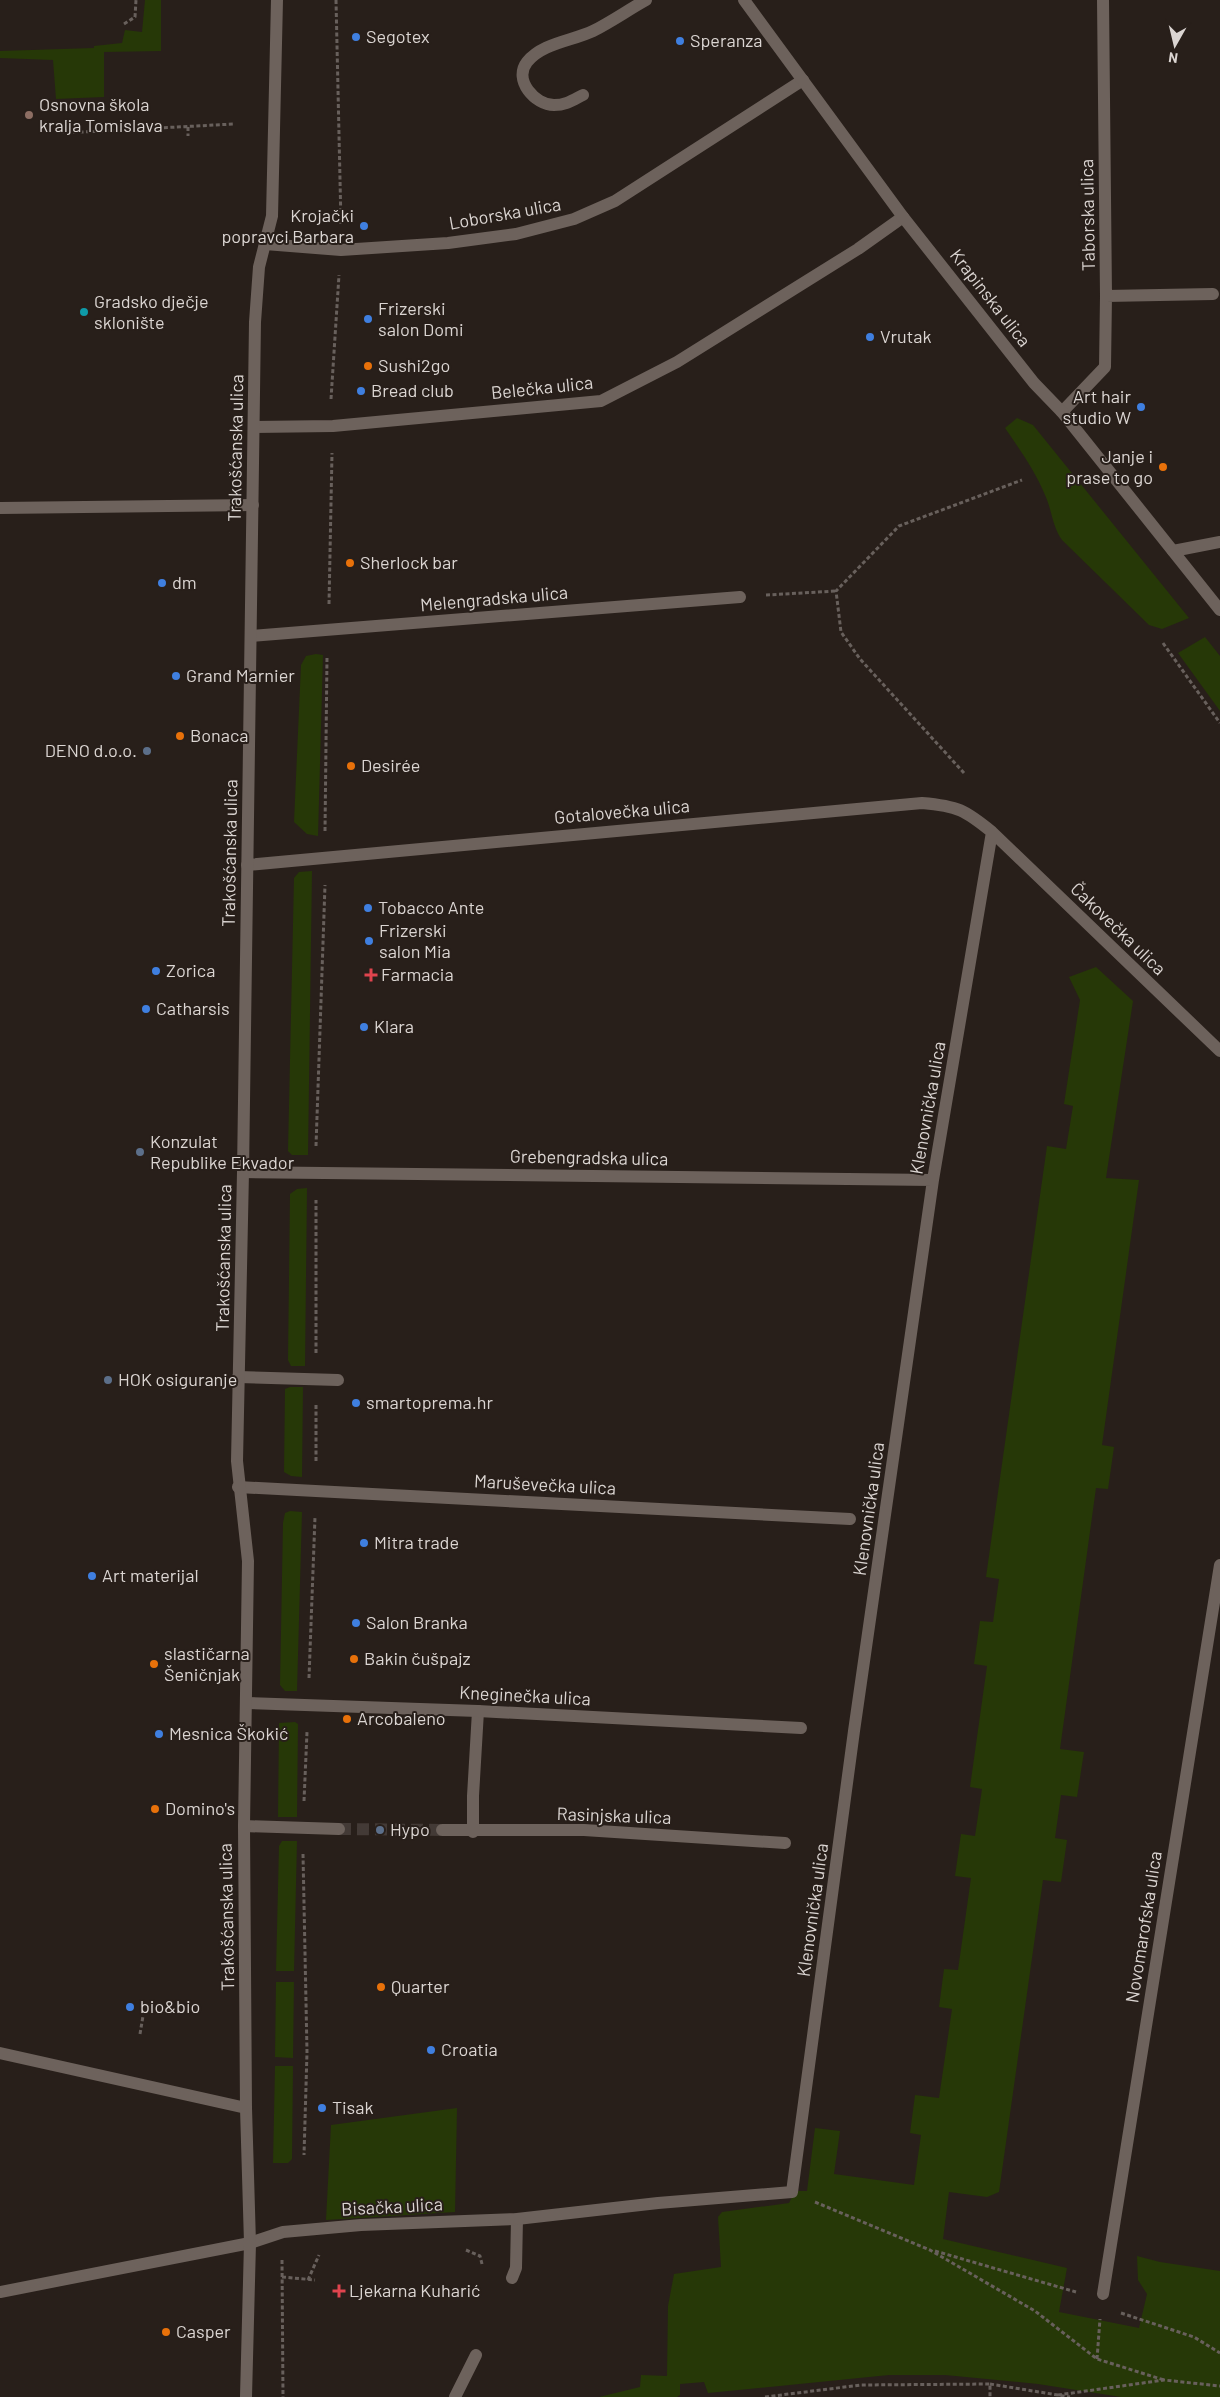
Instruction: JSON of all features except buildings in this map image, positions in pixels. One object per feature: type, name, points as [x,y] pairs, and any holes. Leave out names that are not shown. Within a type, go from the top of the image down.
[{"type":"street","name":"Trakošćanska ulica","points":[[246,2397],[250,2243],[246,2108],[244,1826],[248,1561],[245,1524],[238,1486],[238,1377],[243,1172],[256,297],[272,216],[277,0]]},
{"type":"street","points":[[582,95],[566,104],[552,106],[539,101],[527,91],[523,75],[526,63],[540,50],[591,32],[646,0]]},
{"type":"street","name":"Krapinska ulica","points":[[744,0],[904,217],[1034,383],[1062,412],[1220,610]]},
{"type":"street","name":"Taborska ulica","points":[[1062,412],[1105,367],[1103,0]]},
{"type":"street","name":"Loborska ulica","points":[[265,244],[341,250],[448,242],[516,234],[574,220],[615,201],[803,80]]},
{"type":"street","name":"Belečka ulica","points":[[254,427],[333,426],[601,401],[677,362],[858,249],[904,217]]},
{"type":"street","points":[[1106,296],[1213,294]]},
{"type":"street","points":[[0,508],[253,505]]},
{"type":"street","points":[[1173,551],[1220,542]]},
{"type":"street","name":"Melengradska ulica","points":[[251,636],[740,597]]},
{"type":"street","name":"Gotalovečka ulica","points":[[247,865],[922,803],[944,805],[967,812],[992,832]]},
{"type":"street","name":"Čakovečka ulica","points":[[992,832],[1220,1051]]},
{"type":"street","name":"Klenovnička ulica","points":[[792,2192],[854,1731],[934,1180],[992,832]]},
{"type":"street","name":"Grebengradska ulica","points":[[243,1172],[934,1180]]},
{"type":"street","points":[[238,1377],[338,1380]]},
{"type":"street","name":"Maruševečka ulica","points":[[238,1486],[850,1519]]},
{"type":"street","name":"Novomarofska ulica","points":[[1102,2297],[1220,1565]]},
{"type":"street","name":"Kneginečka ulica","points":[[246,1703],[478,1711],[801,1728]]},
{"type":"street","points":[[474,1832],[473,1796],[478,1711]]},
{"type":"street","points":[[244,1826],[339,1829]]},
{"type":"street","name":"Rasinjska ulica","points":[[442,1830],[474,1832],[584,1830],[785,1842]]},
{"type":"street","points":[[0,2053],[246,2108]]},
{"type":"street","name":"Bisačka ulica","points":[[0,2292],[250,2243],[283,2232],[351,2226],[517,2219],[658,2203],[792,2192]]},
{"type":"street","points":[[512,2278],[516,2268],[517,2219]]},
{"type":"street","points":[[455,2397],[476,2355]]},
{"type":"path","points":[[124,24],[135,17],[136,0]]},
{"type":"path","points":[[336,0],[342,229]]},
{"type":"path","points":[[60,132],[234,124]]},
{"type":"path","points":[[188,126],[188,136]]},
{"type":"path","points":[[331,404],[339,270]]},
{"type":"path","points":[[329,613],[332,449]]},
{"type":"path","points":[[740,597],[836,591],[900,526],[1022,480]]},
{"type":"path","points":[[836,591],[841,632],[860,659],[964,773]]},
{"type":"path","points":[[1163,643],[1220,723]]},
{"type":"path","points":[[324,839],[327,647]]},
{"type":"path","points":[[316,1147],[325,881]]},
{"type":"path","points":[[316,1196],[316,1359]]},
{"type":"path","points":[[316,1395],[316,1470]]},
{"type":"path","points":[[309,1682],[315,1511]]},
{"type":"path","points":[[304,1787],[307,1727]]},
{"type":"path","points":[[303,1847],[307,2052],[304,2155]]},
{"type":"path","points":[[140,2034],[143,2016]]},
{"type":"path","points":[[792,2192],[930,2250],[1036,2310],[1097,2359],[1164,2380],[1220,2386]]},
{"type":"path","points":[[467,2250],[480,2256],[482,2264]]},
{"type":"path","points":[[930,2250],[1102,2297],[1097,2359]]},
{"type":"path","points":[[282,2254],[283,2397]]},
{"type":"path","points":[[282,2277],[315,2280]]},
{"type":"path","points":[[1101,2307],[1194,2337],[1220,2352]]},
{"type":"path","points":[[1058,2395],[1164,2380]]},
{"type":"path","points":[[765,2397],[861,2384],[990,2384],[1070,2397]]},
{"type":"path","points":[[990,2384],[990,2397]]},
{"type":"green space","points":[[145,0],[161,0],[161,51],[104,52],[104,97],[56,99],[53,60],[0,58],[0,51],[94,48],[94,46],[122,43],[125,30],[142,32]]},
{"type":"green space","points":[[1017,418],[1033,425],[1189,618],[1162,629],[1149,625],[1062,540],[1037,478],[1005,428]]},
{"type":"green space","points":[[1205,637],[1220,656],[1220,711],[1178,653]]},
{"type":"green space","points":[[323,655],[318,836],[307,834],[294,822],[301,665],[306,656]]},
{"type":"green space","points":[[312,871],[308,1155],[292,1155],[288,1151],[294,878],[299,872]]},
{"type":"green space","points":[[1096,967],[1133,1001],[1106,1178],[1139,1180],[1102,1445],[1114,1447],[1108,1489],[1096,1488],[1060,1749],[1084,1752],[1077,1797],[1061,1795],[1055,1838],[1067,1840],[1061,1882],[1043,1880],[999,2192],[987,2197],[949,2192],[943,2239],[1067,2268],[1059,2312],[1139,2328],[1147,2294],[1138,2280],[1137,2256],[1160,2262],[1220,2271],[1220,2397],[1121,2397],[1038,2384],[945,2375],[889,2375],[708,2393],[704,2382],[680,2384],[680,2395],[677,2397],[599,2397],[640,2387],[641,2375],[667,2376],[668,2306],[674,2274],[721,2267],[718,2217],[722,2212],[789,2203],[795,2191],[807,2191],[815,2128],[840,2131],[834,2174],[914,2185],[921,2135],[910,2133],[915,2095],[939,2098],[952,2009],[939,2007],[944,1969],[958,1970],[971,1878],[955,1876],[961,1834],[975,1836],[982,1789],[970,1787],[987,1666],[974,1664],[980,1621],[993,1622],[999,1579],[986,1577],[1047,1146],[1066,1149],[1073,1106],[1064,1104],[1080,1000],[1069,977]]},
{"type":"green space","points":[[307,1188],[305,1366],[291,1366],[288,1360],[290,1194],[297,1189]]},
{"type":"green space","points":[[303,1387],[302,1477],[291,1476],[284,1472],[285,1389]]},
{"type":"green space","points":[[290,1511],[302,1512],[297,1691],[285,1691],[280,1685],[283,1523],[285,1513]]},
{"type":"green space","points":[[295,1722],[298,1724],[297,1817],[278,1817],[279,1723]]},
{"type":"green space","points":[[282,1841],[297,1841],[294,1971],[276,1971],[279,1846]]},
{"type":"green space","points":[[276,1982],[294,1982],[293,2058],[275,2057]]},
{"type":"green space","points":[[275,2066],[293,2066],[292,2159],[288,2163],[273,2163]]},
{"type":"green space","points":[[457,2108],[455,2212],[326,2220],[331,2125]]},
{"type":"tunnel","points":[[339,1829],[442,1830]]},
{"type":"place","name":"Segotex","points":[[356,37]]},
{"type":"place","name":"Speranza","points":[[680,41]]},
{"type":"place","name":"Osnovna škola kralja Tomislava","points":[[29,115]]},
{"type":"place","name":"Krojački popravci Barbara","points":[[364,226]]},
{"type":"place","name":"Gradsko dječje sklonište","points":[[84,312]]},
{"type":"place","name":"Frizerski salon Domi","points":[[368,319]]},
{"type":"place","name":"Vrutak","points":[[870,337]]},
{"type":"place","name":"Sushi2go","points":[[368,366]]},
{"type":"place","name":"Bread club","points":[[361,391]]},
{"type":"place","name":"Art hair studio W","points":[[1141,407]]},
{"type":"place","name":"Janje i prase to go","points":[[1163,467]]},
{"type":"place","name":"Sherlock bar","points":[[350,563]]},
{"type":"place","name":"dm","points":[[162,583]]},
{"type":"place","name":"Grand Marnier","points":[[176,676]]},
{"type":"place","name":"Bonaca","points":[[180,736]]},
{"type":"place","name":"DENO d.o.o.","points":[[147,751]]},
{"type":"place","name":"Desirée","points":[[351,766]]},
{"type":"place","name":"Tobacco Ante","points":[[368,908]]},
{"type":"place","name":"Frizerski salon Mia","points":[[369,941]]},
{"type":"place","name":"Zorica","points":[[156,971]]},
{"type":"place","name":"Farmacia","points":[[371,975]]},
{"type":"place","name":"Catharsis","points":[[146,1009]]},
{"type":"place","name":"Klara","points":[[364,1027]]},
{"type":"place","name":"Konzulat Republike Ekvador","points":[[140,1152]]},
{"type":"place","name":"HOK osiguranje","points":[[108,1380]]},
{"type":"place","name":"smartoprema.hr","points":[[356,1403]]},
{"type":"place","name":"Mitra trade","points":[[364,1543]]},
{"type":"place","name":"Art materijal","points":[[92,1576]]},
{"type":"place","name":"Salon Branka","points":[[356,1623]]},
{"type":"place","name":"Bakin čušpajz","points":[[354,1659]]},
{"type":"place","name":"slastičarna Šeničnjak","points":[[154,1664]]},
{"type":"place","name":"Arcobaleno","points":[[347,1719]]},
{"type":"place","name":"Mesnica Škokić","points":[[159,1734]]},
{"type":"place","name":"Domino's","points":[[155,1809]]},
{"type":"place","name":"Hypo","points":[[380,1830]]},
{"type":"place","name":"Quarter","points":[[381,1987]]},
{"type":"place","name":"bio&bio","points":[[130,2007]]},
{"type":"place","name":"Croatia","points":[[431,2050]]},
{"type":"place","name":"Tisak","points":[[322,2108]]},
{"type":"place","name":"Ljekarna Kuharić","points":[[339,2291]]},
{"type":"place","name":"Casper","points":[[166,2332]]}]
